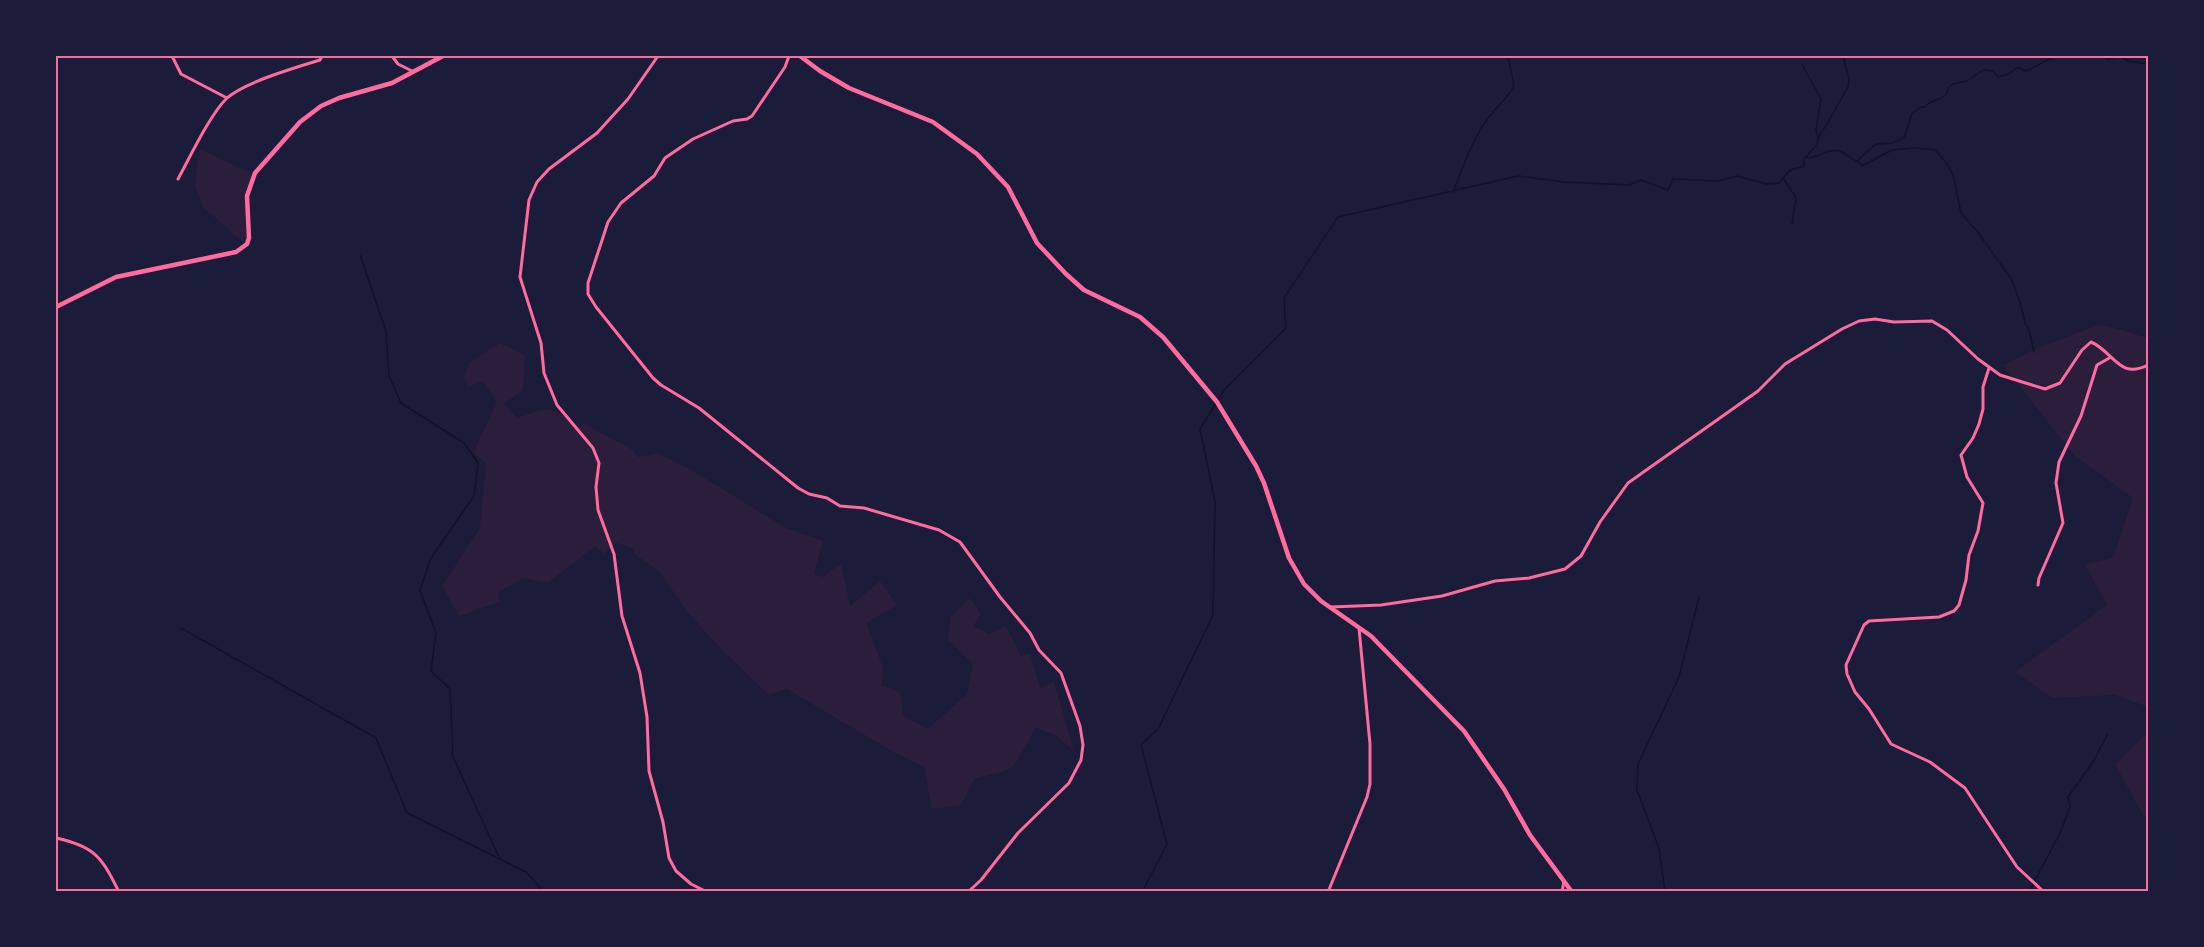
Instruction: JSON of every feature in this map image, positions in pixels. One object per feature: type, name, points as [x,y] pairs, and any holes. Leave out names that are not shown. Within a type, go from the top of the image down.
[{"type":"main road","points":[[56,307],[116,277],[242,249],[249,238],[248,196],[255,173],[300,122],[321,106],[339,98],[392,83],[443,56]]},
{"type":"main road","points":[[800,56],[849,88],[893,104],[941,126],[977,154],[1008,187],[1037,243],[1058,266],[1084,290],[1140,317],[1163,337],[1217,402],[1256,466],[1289,558],[1298,574],[1314,594],[1359,626],[1449,715],[1473,742],[1504,789],[1530,835],[1572,891]]},
{"type":"street","points":[[172,56],[181,74],[227,98]]},
{"type":"street","points":[[178,178],[227,98],[275,75],[320,60],[322,56]]},
{"type":"street","points":[[392,56],[398,64],[414,72]]},
{"type":"street","points":[[658,56],[628,99],[597,133],[562,158],[537,182],[529,200],[520,277],[541,343],[542,366],[552,396],[593,448],[599,463],[596,487],[598,510],[614,554],[622,616],[640,673],[647,717],[649,771],[663,822],[669,858],[676,871],[691,884],[707,891]]},
{"type":"street","points":[[789,56],[785,67],[752,116],[733,121],[693,139],[665,159],[654,176],[621,203],[605,230],[588,283],[588,294],[653,378],[699,408],[798,488],[809,494],[827,498],[840,506],[864,508],[939,530],[960,542],[1000,597],[1030,633],[1039,650],[1061,673],[1080,726],[1083,745],[1082,760],[1060,794],[1018,833],[981,880],[968,891]]},
{"type":"street","points":[[1331,607],[1381,605],[1442,596],[1495,581],[1529,578],[1565,569],[1581,556],[1600,522],[1628,483],[1758,391],[1785,364],[1842,328],[1859,321],[1875,319],[1894,322],[1932,321],[1947,330],[2000,375],[2045,389],[2060,383],[2087,344],[2091,342],[2132,370],[2139,370],[2148,365]]},
{"type":"street","points":[[2038,585],[2038,578],[2063,523],[2056,483],[2059,462],[2080,416],[2097,365],[2110,357]]},
{"type":"street","points":[[1989,368],[1983,387],[1983,409],[1979,424],[1973,438],[1961,455],[1967,477],[1983,503],[1959,605],[1954,611],[1940,617],[1869,621],[1864,625],[1846,664],[1847,674],[1855,692],[1869,709],[1891,744],[1930,762],[1965,788],[2017,867],[2044,891]]},
{"type":"street","points":[[1328,891],[1367,797],[1370,784],[1370,744],[1359,626]]},
{"type":"street","points":[[56,837],[88,848],[97,854],[119,891]]},
{"type":"street","points":[[1562,891],[1564,881]]},
{"type":"shaded area","points":[[199,149],[254,174],[246,191],[248,236],[244,243],[203,207],[195,185]]},
{"type":"shaded area","points":[[2101,324],[2148,338],[2148,707],[2115,695],[2053,698],[2015,672],[2107,605],[2085,564],[2113,558],[2133,498],[2074,455],[2003,365],[2038,348]]},
{"type":"shaded area","points":[[500,343],[525,355],[523,390],[504,404],[517,418],[537,411],[550,410],[562,415],[578,428],[585,424],[633,450],[638,457],[658,453],[690,469],[784,527],[823,541],[814,574],[823,577],[841,563],[850,606],[880,581],[897,605],[866,623],[883,667],[882,685],[900,692],[903,715],[928,729],[967,694],[973,664],[948,640],[950,617],[970,598],[981,614],[973,626],[989,634],[1006,626],[1021,656],[1030,653],[1040,688],[1054,682],[1074,751],[1055,735],[1036,728],[1013,767],[1000,773],[975,778],[961,805],[932,809],[924,767],[890,750],[787,689],[769,695],[721,649],[689,614],[659,571],[634,554],[633,548],[617,543],[604,554],[595,546],[548,583],[524,578],[498,592],[500,602],[459,616],[442,586],[480,528],[486,463],[473,453],[497,402],[483,381],[468,387],[464,377],[470,362]]},
{"type":"shaded area","points":[[2148,732],[2148,816],[2144,817],[2115,764]]},
{"type":"waterway","points":[[1453,192],[1480,130],[1514,86],[1508,56]]},
{"type":"waterway","points":[[1142,892],[1167,844],[1141,745],[1158,729],[1213,615],[1215,501],[1200,429],[1225,389],[1286,328],[1284,298],[1338,217],[1518,176],[1565,182],[1629,185],[1641,180],[1668,190],[1673,179],[1718,181],[1737,176],[1767,184],[1779,183],[1790,170],[1804,166],[1804,159],[1815,147],[1848,87],[1849,79],[1843,56]]},
{"type":"waterway","points":[[1806,158],[1834,150],[1857,161],[1876,144],[1892,143],[1904,138],[1912,113],[1942,98],[1953,84],[1967,81],[1983,70],[1993,71],[1998,77],[2009,74],[2018,67],[2026,71],[2056,56]]},
{"type":"waterway","points":[[2103,56],[2108,59],[2120,56],[2128,61],[2148,64]]},
{"type":"waterway","points":[[1802,65],[1821,99],[1816,130],[1818,139]]},
{"type":"waterway","points":[[1857,161],[1862,166],[1892,150],[1916,148],[1935,150],[1953,174],[1961,213],[1977,231],[2012,280],[2034,352]]},
{"type":"waterway","points":[[1783,178],[1796,198],[1792,224]]},
{"type":"waterway","points":[[360,255],[386,331],[389,376],[401,403],[464,443],[478,463],[474,496],[431,558],[420,590],[436,633],[431,671],[450,689],[453,757],[500,859]]},
{"type":"waterway","points":[[1665,892],[1659,848],[1637,790],[1638,764],[1679,677],[1699,597]]},
{"type":"waterway","points":[[181,628],[376,738],[407,813],[526,872],[544,892]]},
{"type":"waterway","points":[[2029,892],[2061,831],[2070,806],[2068,797],[2093,762],[2107,735]]}]
